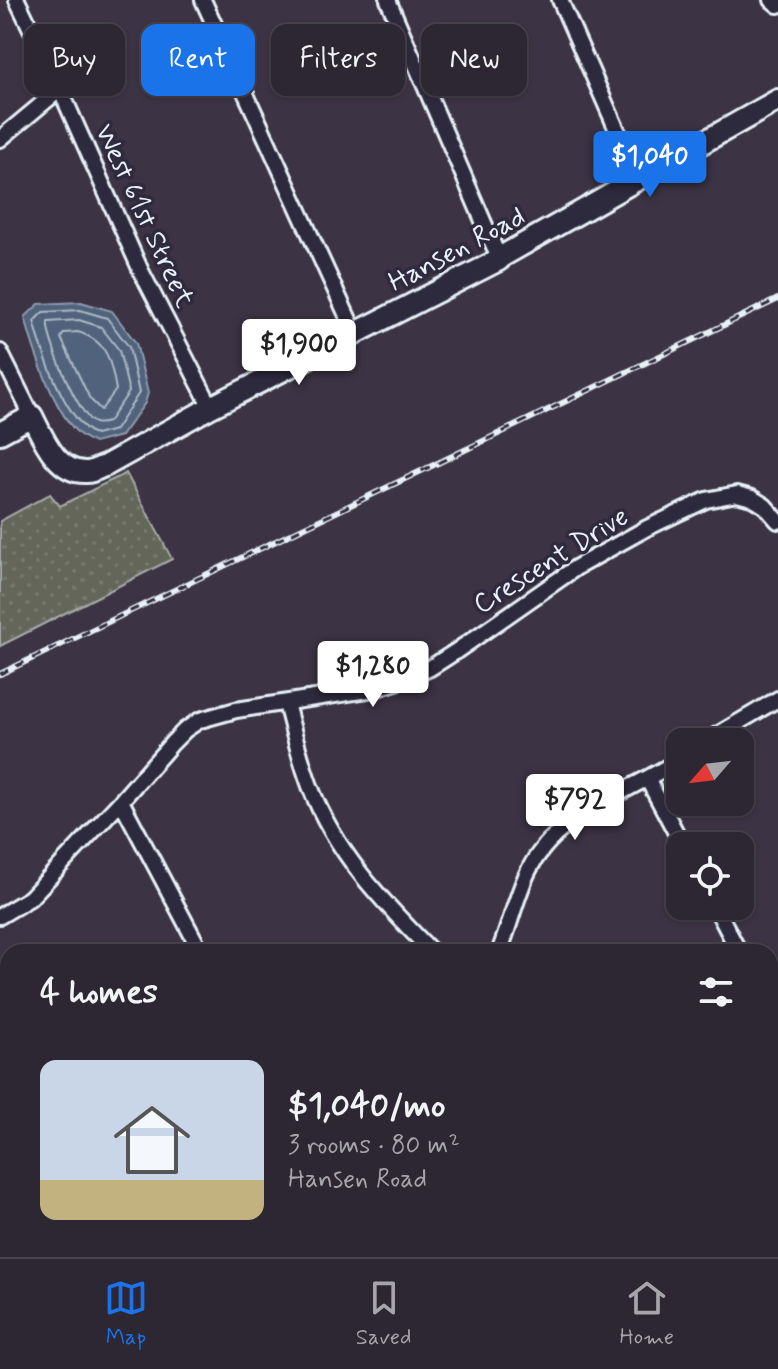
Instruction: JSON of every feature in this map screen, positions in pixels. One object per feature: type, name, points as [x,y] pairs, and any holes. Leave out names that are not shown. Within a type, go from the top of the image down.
[{"type":"street","name":"West 61st Street","points":[[17,0],[29,24]]},
{"type":"street","points":[[203,0],[355,333]]},
{"type":"street","points":[[388,0],[499,258]]},
{"type":"street","points":[[560,0],[639,180]]},
{"type":"street","points":[[772,0],[778,5]]},
{"type":"street","points":[[0,139],[52,96]]},
{"type":"street","name":"West 61st Street","points":[[63,96],[141,271],[211,407]]},
{"type":"street","name":"Hansen Road","points":[[32,416],[49,450],[68,468],[87,472],[105,466],[211,407],[499,258],[778,100]]},
{"type":"street","points":[[0,352],[32,416],[0,433]]},
{"type":"street","name":"Crescent Drive","points":[[0,916],[30,898],[185,730],[218,713],[374,689],[430,668],[577,567],[706,500],[737,494],[752,498],[765,506],[778,521]]},
{"type":"street","points":[[729,728],[778,699]]},
{"type":"street","points":[[286,703],[310,788],[345,854],[368,885],[424,944]]},
{"type":"street","points":[[502,944],[526,875],[558,831],[579,815],[666,768]]},
{"type":"street","points":[[648,780],[676,832]]},
{"type":"street","points":[[121,801],[197,944]]},
{"type":"street","points":[[722,920],[735,944]]},
{"type":"green space","points":[[126,473],[172,559],[0,646],[0,521],[50,494],[60,506]]},
{"type":"water","points":[[81,302],[112,311],[136,343],[148,393],[145,403],[121,436],[94,443],[78,433],[61,410],[39,362],[25,317],[39,304]]},
{"type":"railway","points":[[0,674],[778,299]]}]
